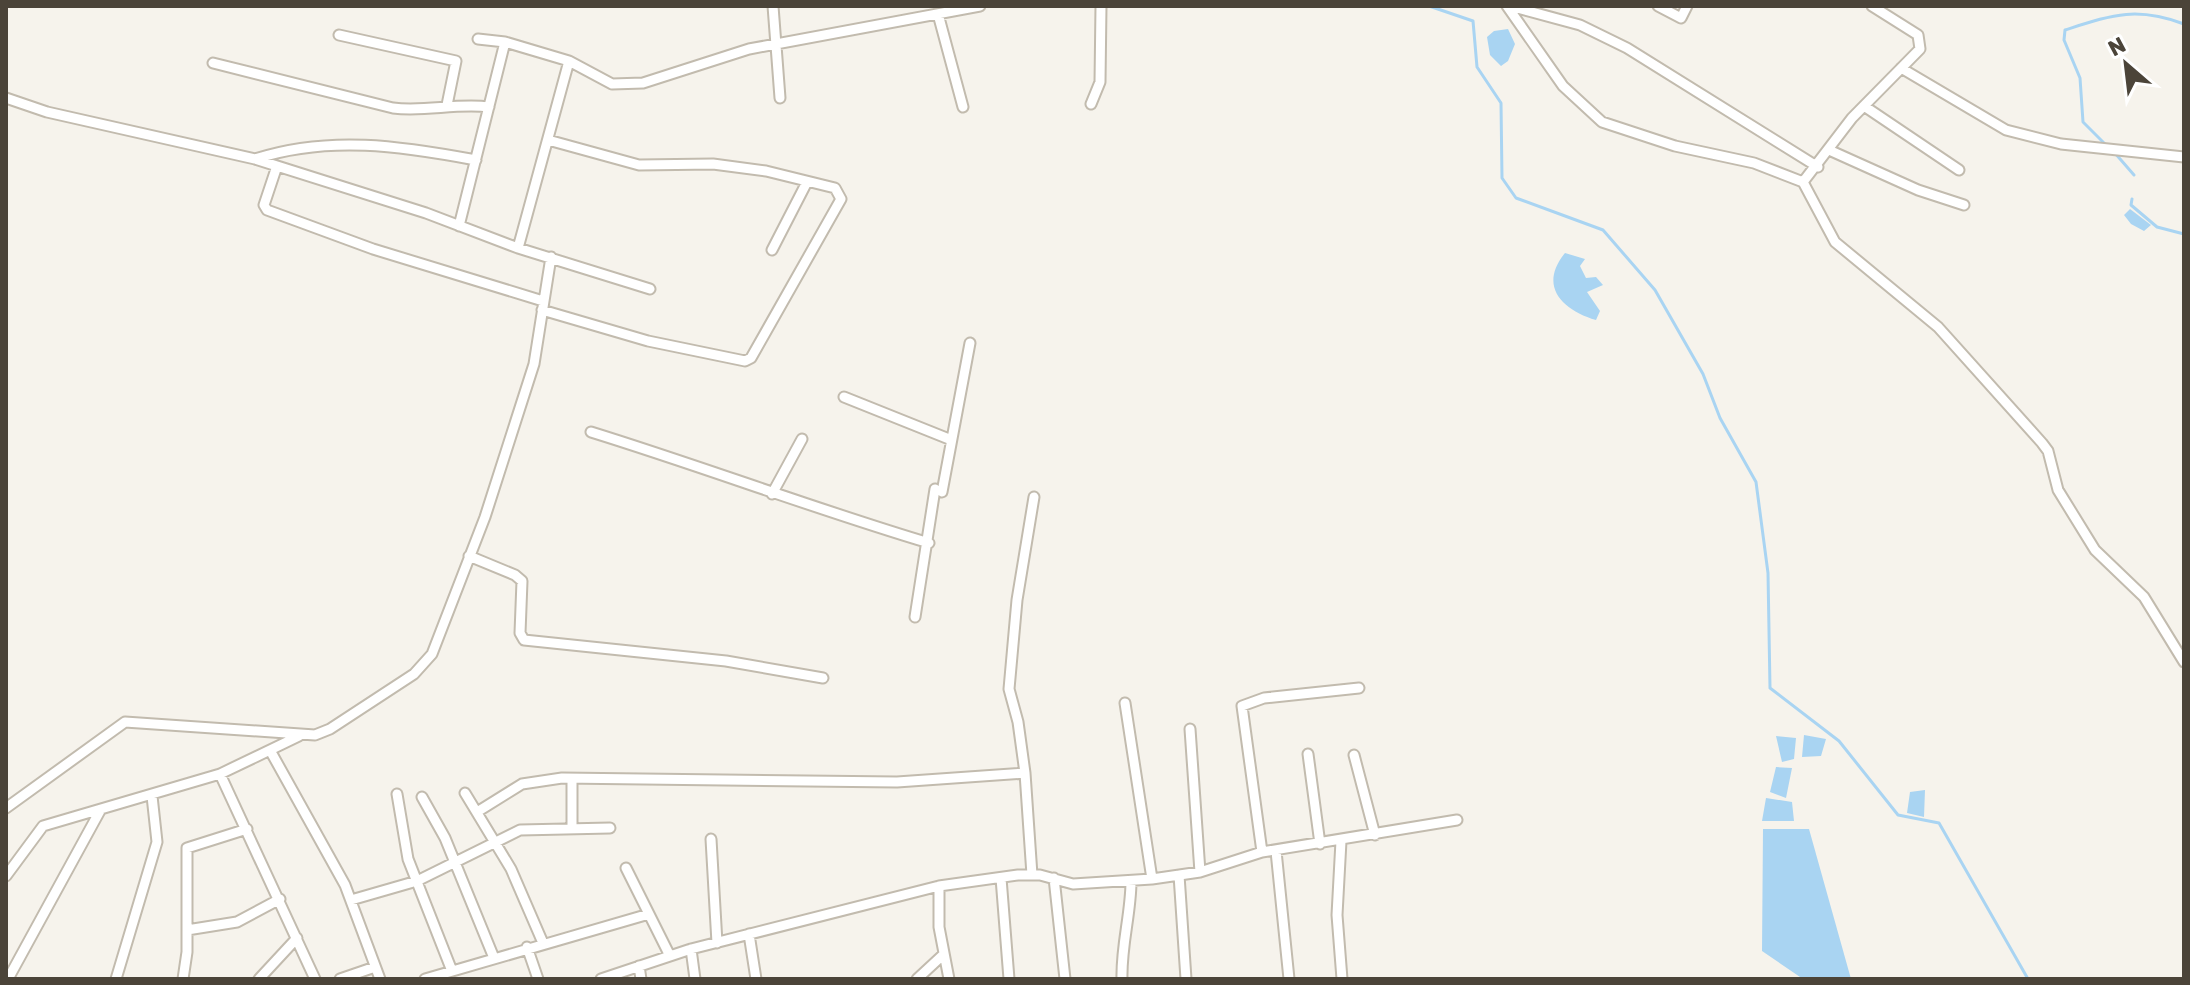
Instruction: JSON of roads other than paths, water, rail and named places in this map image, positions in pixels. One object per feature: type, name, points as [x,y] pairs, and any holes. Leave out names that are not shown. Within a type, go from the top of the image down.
[{"type":"street","points":[[773,6],[780,98]]},
{"type":"street","points":[[478,39],[505,42],[569,61],[612,84],[643,83],[749,49],[980,6]]},
{"type":"street","points":[[1091,104],[1100,82],[1101,6]]},
{"type":"street","points":[[1509,6],[1580,25],[1627,48],[1818,167]]},
{"type":"street","points":[[1509,6],[1563,86],[1602,122],[1675,146],[1754,163],[1803,182],[1835,242],[1938,327],[2042,443],[2048,451],[2058,490],[2095,550],[2144,597],[2184,662]]},
{"type":"street","points":[[1658,6],[1681,18],[1687,6]]},
{"type":"street","points":[[1803,182],[1864,106],[1920,49],[1921,38],[1872,6]]},
{"type":"street","points":[[938,14],[963,107]]},
{"type":"street","points":[[339,35],[456,61],[447,105]]},
{"type":"street","points":[[459,226],[505,42]]},
{"type":"street","points":[[518,248],[569,61]]},
{"type":"street","points":[[213,63],[393,108],[415,111],[447,105],[489,107]]},
{"type":"street","points":[[1901,68],[2006,130],[2061,144],[2184,157]]},
{"type":"street","points":[[6,98],[47,112],[255,159],[650,289]]},
{"type":"street","points":[[1864,106],[1959,170]]},
{"type":"street","points":[[277,166],[264,205],[267,210],[373,249],[648,341],[745,361],[751,358],[770,326],[841,199],[835,188],[766,171],[696,163],[639,165],[548,140]]},
{"type":"street","points":[[255,159],[288,148],[365,143],[476,160]]},
{"type":"street","points":[[1829,150],[1918,190],[1964,205]]},
{"type":"street","points":[[772,250],[807,182]]},
{"type":"street","points":[[6,876],[32,835],[43,826],[220,774],[299,736],[330,729],[425,665],[447,618],[534,364],[551,257]]},
{"type":"street","points":[[915,617],[938,490],[970,343]]},
{"type":"street","points":[[844,397],[949,439]]},
{"type":"street","points":[[591,432],[772,494],[929,543]]},
{"type":"street","points":[[772,494],[802,439]]},
{"type":"street","points":[[1032,875],[1025,773],[1018,722],[1009,689],[1017,600],[1034,497]]},
{"type":"street","points":[[469,556],[515,575],[522,581],[520,633],[524,640],[726,661],[823,678]]},
{"type":"street","points":[[1262,852],[1242,706],[1264,698],[1359,688]]},
{"type":"street","points":[[1125,703],[1152,879]]},
{"type":"street","points":[[6,808],[125,722],[299,736]]},
{"type":"street","points":[[1190,729],[1200,872]]},
{"type":"street","points":[[271,752],[322,839],[351,900],[380,979]]},
{"type":"street","points":[[1308,754],[1320,844]]},
{"type":"street","points":[[1354,755],[1375,835]]},
{"type":"street","points":[[477,812],[522,784],[572,779],[897,782],[1025,773]]},
{"type":"street","points":[[220,774],[315,979]]},
{"type":"street","points":[[572,779],[572,829]]},
{"type":"street","points":[[465,793],[511,869],[543,943]]},
{"type":"street","points":[[397,794],[408,859],[452,971]]},
{"type":"street","points":[[116,979],[157,842],[152,796]]},
{"type":"street","points":[[422,797],[455,864],[494,958]]},
{"type":"street","points":[[8,979],[101,809]]},
{"type":"street","points":[[601,979],[691,949],[939,886],[1032,875],[1073,884],[1152,879],[1200,872],[1262,852],[1457,820]]},
{"type":"street","points":[[351,900],[417,881],[455,864],[494,840],[520,830],[610,828]]},
{"type":"street","points":[[183,979],[187,930],[187,848],[247,829]]},
{"type":"street","points":[[711,839],[717,943]]},
{"type":"street","points":[[1341,841],[1337,915],[1342,979]]},
{"type":"street","points":[[1276,851],[1289,979]]},
{"type":"street","points":[[626,868],[670,956]]},
{"type":"street","points":[[1179,875],[1186,979]]},
{"type":"street","points":[[1001,878],[1009,979]]},
{"type":"street","points":[[1054,878],[1065,979]]},
{"type":"street","points":[[1122,979],[1131,881]]},
{"type":"street","points":[[939,886],[937,904],[949,979]]},
{"type":"street","points":[[187,930],[237,922],[280,899]]},
{"type":"street","points":[[425,979],[649,914]]},
{"type":"street","points":[[749,934],[756,979]]},
{"type":"street","points":[[259,979],[297,938]]},
{"type":"street","points":[[527,947],[538,979]]},
{"type":"street","points":[[691,949],[695,979]]},
{"type":"street","points":[[917,979],[944,954]]},
{"type":"street","points":[[639,966],[641,979]]},
{"type":"street","points":[[340,979],[375,967]]},
{"type":"water","points":[[1508,29],[1515,44],[1508,61],[1501,66],[1490,55],[1487,37],[1494,31]]},
{"type":"water","points":[[2130,209],[2151,225],[2144,231],[2131,224],[2124,215]]},
{"type":"water","points":[[1565,253],[1585,259],[1580,266],[1586,278],[1596,277],[1603,285],[1587,292],[1600,311],[1596,320],[1573,310],[1558,295],[1554,276]]},
{"type":"water","points":[[1804,735],[1826,739],[1821,756],[1802,757]]},
{"type":"water","points":[[1776,736],[1796,738],[1794,759],[1782,762]]},
{"type":"water","points":[[1776,767],[1792,768],[1786,798],[1770,792]]},
{"type":"water","points":[[1925,790],[1924,817],[1907,813],[1910,792]]},
{"type":"water","points":[[1766,798],[1792,802],[1794,821],[1762,821]]},
{"type":"water","points":[[1763,829],[1809,829],[1851,979],[1803,979],[1762,951]]},
{"type":"waterway","points":[[1429,6],[1473,21],[1477,67],[1501,103],[1502,178],[1516,198],[1603,230],[1655,290],[1703,374],[1720,418],[1756,482],[1768,573],[1770,688],[1839,741],[1898,815],[1939,823],[2028,979]]},
{"type":"waterway","points":[[2108,147],[2083,122],[2080,78],[2064,40],[2065,30],[2097,20],[2138,14],[2184,24]]},
{"type":"waterway","points":[[2114,152],[2134,175]]},
{"type":"waterway","points":[[2132,199],[2131,205],[2157,227],[2184,234]]}]
